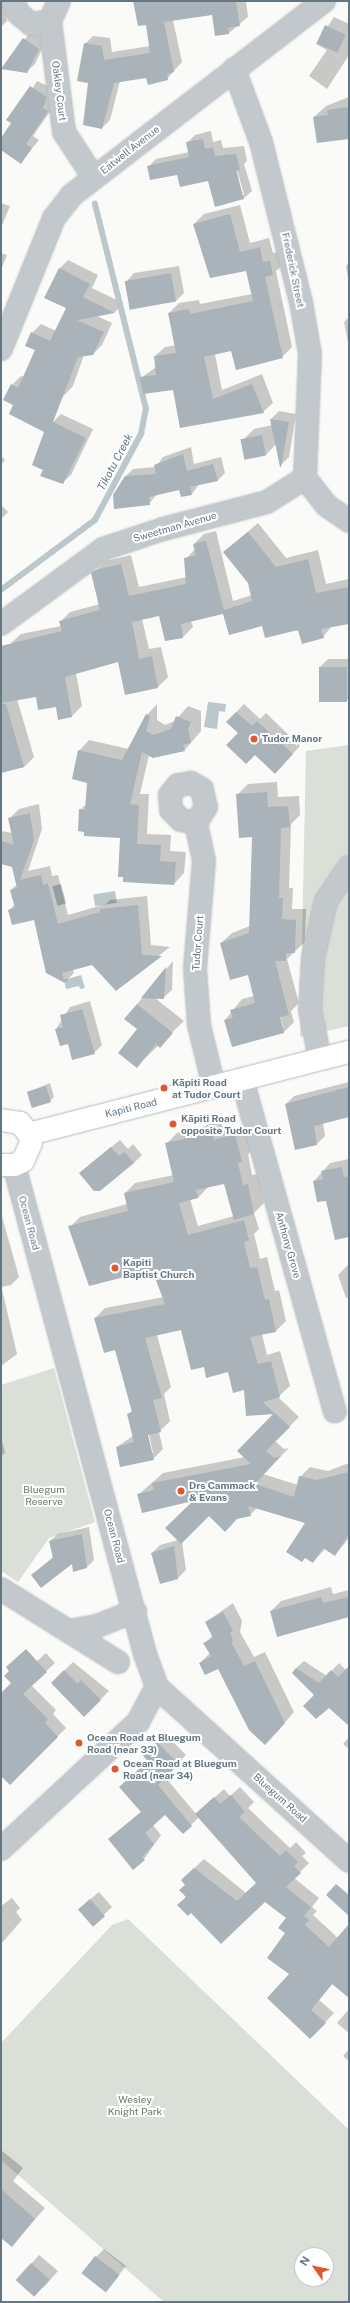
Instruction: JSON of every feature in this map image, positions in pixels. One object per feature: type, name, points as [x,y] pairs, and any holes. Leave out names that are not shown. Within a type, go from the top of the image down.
[{"type":"main road","name":"Kapiti Road","points":[[30,1134],[349,1052]]},
{"type":"main road","points":[[1,1120],[20,1123],[30,1134],[28,1153],[7,1165]]},
{"type":"street","points":[[14,1],[18,13],[31,24],[50,21],[59,1]]},
{"type":"street","name":"Eatwell Avenue","points":[[1,349],[54,218],[72,195],[324,1]]},
{"type":"street","name":"Oakley Court","points":[[50,21],[64,132],[94,178]]},
{"type":"street","name":"Frederick Street","points":[[234,70],[261,142],[301,302],[310,354],[305,478]]},
{"type":"street","points":[[305,478],[326,505],[349,521]]},
{"type":"street","name":"Sweetman Avenue","points":[[1,624],[102,549],[163,529],[267,502],[305,478]]},
{"type":"street","name":"Tudor Court","points":[[196,823],[204,861],[195,968],[199,1024],[214,1087]]},
{"type":"street","points":[[320,1059],[310,1010],[312,958],[326,901],[349,867]]},
{"type":"street","name":"Anthony Grove","points":[[242,1079],[335,1411]]},
{"type":"street","name":"Ocean Road","points":[[7,1165],[111,1493],[135,1611],[157,1687]]},
{"type":"street","points":[[1,1590],[118,1662]]},
{"type":"street","points":[[69,1631],[97,1626],[135,1611]]},
{"type":"street","points":[[1,1849],[138,1722],[157,1687]]},
{"type":"street","name":"Bluegum Road","points":[[157,1687],[349,1861]]},
{"type":"green space","points":[[349,745],[349,1026],[300,1037],[306,751]]},
{"type":"green space","name":"Bluegum Reserve","points":[[54,1368],[95,1522],[49,1538],[18,1582],[1,1571],[1,1385]]},
{"type":"green space","name":"Wesley Knight Park","points":[[128,1919],[349,2130],[349,2302],[164,2302],[1,2160],[1,2043],[112,1925]]},
{"type":"shaded area","points":[[208,702],[226,704],[225,712],[219,711],[217,729],[204,727]]},
{"type":"shaded area","points":[[61,884],[66,903],[57,906],[52,886]]},
{"type":"shaded area","points":[[115,891],[117,903],[95,906],[93,894]]},
{"type":"shaded area","points":[[81,975],[85,988],[80,989],[79,986],[66,989],[64,980]]},
{"type":"building","points":[[133,1],[236,1],[240,26],[228,28],[229,34],[215,36],[212,15],[164,22],[174,72],[167,74],[168,80],[148,85],[146,78],[114,83],[102,129],[83,125],[88,83],[77,81],[84,43],[102,46],[104,60],[150,53],[146,25],[138,26]]},
{"type":"building","points":[[325,25],[346,35],[337,53],[317,43]]},
{"type":"building","points":[[23,38],[39,49],[27,73],[1,69]]},
{"type":"building","points":[[30,86],[47,97],[43,108],[48,111],[26,144],[32,148],[21,164],[1,150],[1,138],[11,123],[6,120]]},
{"type":"building","points":[[348,107],[349,139],[317,143],[313,117],[328,115],[327,110]]},
{"type":"building","points":[[203,139],[205,149],[213,147],[215,156],[236,154],[240,170],[236,171],[244,199],[215,207],[208,181],[180,187],[177,175],[150,180],[147,166],[189,157],[186,142]]},
{"type":"building","points":[[230,214],[240,252],[260,247],[263,262],[270,261],[273,275],[265,277],[283,358],[236,370],[231,351],[204,357],[213,399],[252,384],[264,413],[180,428],[173,390],[143,394],[140,377],[156,375],[154,356],[176,353],[168,313],[189,309],[190,314],[253,301],[246,271],[210,278],[193,224]]},
{"type":"building","points":[[59,268],[90,284],[83,297],[115,313],[77,320],[104,332],[93,355],[78,357],[53,422],[86,438],[63,484],[40,476],[43,470],[32,465],[44,432],[9,414],[13,405],[3,400],[11,384],[18,388],[35,350],[25,346],[31,332],[50,341],[66,308],[44,298]]},
{"type":"building","points":[[171,273],[176,302],[130,310],[125,281]]},
{"type":"building","points":[[270,419],[289,422],[281,467],[280,467]]},
{"type":"building","points":[[262,435],[266,456],[244,460],[240,439]]},
{"type":"building","points":[[183,454],[187,471],[213,464],[218,481],[190,487],[192,495],[181,497],[179,490],[149,497],[150,505],[114,509],[113,495],[125,476],[156,474],[154,465]]},
{"type":"building","points":[[248,532],[276,567],[308,559],[316,593],[349,587],[349,624],[321,629],[324,638],[302,644],[298,630],[265,638],[262,626],[229,635],[223,614],[181,624],[183,638],[165,641],[159,616],[132,622],[139,659],[152,656],[158,688],[125,695],[118,662],[65,677],[72,717],[58,720],[56,707],[38,710],[36,697],[1,703],[1,646],[62,631],[59,621],[100,610],[91,573],[95,570],[121,564],[129,596],[186,584],[184,558],[196,555],[193,544],[206,541],[224,610],[252,601],[248,583],[223,552]]},
{"type":"building","points":[[319,667],[347,667],[347,702],[319,702]]},
{"type":"building","points":[[1,704],[6,704],[24,767],[1,773]]},
{"type":"building","name":"Tudor Manor","points":[[236,712],[252,726],[257,721],[293,754],[275,774],[255,755],[246,764],[226,745],[238,733],[226,722]]},
{"type":"building","points":[[146,714],[150,716],[146,731],[153,735],[171,729],[176,716],[191,722],[188,729],[191,743],[183,745],[185,751],[153,758],[142,752],[130,804],[139,805],[137,844],[161,845],[160,861],[176,862],[174,885],[123,882],[123,877],[118,877],[120,838],[84,836],[84,832],[78,831],[79,809],[85,810],[87,783],[72,779],[78,750],[122,760]]},
{"type":"building","points":[[267,792],[268,807],[288,806],[290,827],[281,828],[279,898],[283,898],[282,919],[296,920],[295,953],[286,953],[286,961],[275,961],[289,1015],[280,1017],[284,1033],[232,1047],[224,1020],[233,1018],[230,1010],[255,1003],[248,975],[230,980],[220,943],[249,933],[252,837],[239,838],[236,794]]},
{"type":"building","points":[[30,813],[34,840],[20,880],[41,875],[43,885],[48,883],[58,924],[100,912],[100,909],[138,905],[142,955],[162,956],[116,991],[92,965],[62,973],[65,983],[46,973],[34,920],[12,925],[8,910],[15,908],[10,890],[17,888],[12,867],[1,864],[1,841],[14,845],[8,818]]},
{"type":"building","points":[[166,967],[164,999],[141,998]]},
{"type":"building","points":[[137,1004],[173,1033],[160,1048],[156,1044],[137,1068],[118,1053],[137,1029],[124,1019]]},
{"type":"building","points":[[82,1009],[95,1054],[72,1060],[68,1044],[60,1046],[55,1029],[63,1027],[60,1015]]},
{"type":"building","points":[[46,1086],[51,1102],[32,1108],[27,1092]]},
{"type":"building","points":[[349,1087],[349,1117],[314,1126],[317,1145],[295,1150],[285,1104]]},
{"type":"building","points":[[210,1127],[214,1140],[235,1134],[242,1162],[238,1163],[243,1185],[248,1184],[254,1214],[234,1220],[224,1184],[196,1190],[198,1198],[179,1203],[188,1235],[244,1220],[249,1240],[244,1242],[250,1268],[257,1267],[265,1300],[269,1299],[276,1332],[250,1337],[258,1364],[271,1361],[280,1397],[263,1402],[290,1427],[266,1451],[274,1458],[281,1456],[255,1484],[294,1497],[299,1476],[317,1480],[349,1472],[349,1534],[335,1556],[323,1548],[313,1563],[305,1558],[302,1562],[286,1552],[305,1523],[248,1506],[251,1516],[237,1519],[225,1532],[209,1516],[181,1544],[165,1528],[193,1501],[142,1513],[137,1494],[154,1490],[152,1483],[251,1464],[237,1451],[273,1414],[246,1416],[244,1390],[233,1393],[228,1372],[206,1378],[204,1367],[191,1370],[181,1330],[145,1338],[162,1398],[153,1400],[161,1432],[148,1435],[154,1460],[120,1467],[116,1447],[134,1442],[127,1414],[132,1412],[115,1350],[104,1353],[94,1318],[165,1304],[154,1275],[138,1280],[136,1274],[89,1286],[68,1226],[128,1211],[124,1193],[174,1182],[165,1143],[198,1136],[197,1131]]},
{"type":"building","points":[[111,1147],[119,1156],[125,1152],[134,1163],[100,1191],[94,1191],[79,1173]]},
{"type":"building","points":[[342,1167],[344,1177],[349,1176],[349,1237],[335,1240],[326,1201],[317,1202],[313,1181],[323,1179],[321,1171]]},
{"type":"building","points":[[82,1534],[87,1568],[73,1572],[72,1564],[41,1588],[31,1575],[53,1558],[49,1541]]},
{"type":"building","points":[[174,1546],[178,1579],[160,1584],[151,1553]]},
{"type":"building","points":[[321,1597],[323,1603],[349,1597],[349,1617],[277,1637],[270,1611]]},
{"type":"building","points":[[223,1612],[233,1631],[230,1633],[233,1640],[231,1642],[244,1666],[255,1661],[285,1723],[265,1745],[249,1730],[218,1669],[205,1675],[199,1663],[211,1656],[203,1643],[213,1638],[205,1622]]},
{"type":"building","points":[[26,1649],[47,1672],[23,1694],[48,1719],[45,1723],[58,1737],[10,1785],[1,1776],[1,1693],[11,1683],[4,1676],[9,1671],[6,1667]]},
{"type":"building","points":[[349,1666],[349,1726],[329,1708],[316,1719],[303,1706],[314,1695],[292,1673],[296,1668],[319,1683],[331,1670],[338,1677]]},
{"type":"building","points":[[64,1670],[78,1684],[81,1680],[101,1700],[84,1717],[51,1683]]},
{"type":"building","points":[[157,1742],[179,1764],[158,1785],[192,1826],[183,1834],[165,1815],[145,1833],[154,1844],[142,1857],[145,1860],[133,1870],[108,1839],[141,1812],[119,1787],[148,1761],[143,1756]]},
{"type":"building","points":[[231,1795],[245,1812],[239,1817],[280,1856],[286,1850],[298,1862],[294,1866],[301,1873],[286,1887],[311,1907],[304,1916],[309,1920],[305,1925],[329,1947],[349,1924],[349,1998],[332,1984],[311,2010],[326,2023],[310,2039],[267,1998],[289,1974],[267,1958],[285,1933],[278,1928],[286,1918],[265,1902],[221,1944],[191,1913],[188,1916],[177,1905],[186,1897],[179,1890],[185,1885],[181,1880],[194,1868],[237,1901],[256,1883],[195,1814],[214,1797],[220,1804]]},
{"type":"building","points":[[336,1884],[349,1895],[349,1916],[326,1895]]},
{"type":"building","points":[[90,1899],[105,1916],[93,1927],[78,1909]]},
{"type":"building","points":[[1,2189],[35,2219],[12,2247],[1,2238]]},
{"type":"building","points":[[95,2256],[119,2275],[106,2292],[81,2273]]},
{"type":"building","points":[[31,2263],[50,2280],[34,2297],[16,2280]]},
{"type":"waterway","name":"Tikotu Creek","points":[[1,590],[95,520],[141,434],[146,409],[95,204]]},
{"type":"place","name":"Tudor Manor","points":[[254,739]]},
{"type":"place","name":"Kāpiti Road at Tudor Court","points":[[164,1088]]},
{"type":"place","name":"Kāpiti Road opposite Tudor Court","points":[[173,1124]]},
{"type":"place","name":"Kapiti Baptist Church","points":[[115,1268]]},
{"type":"place","name":"Drs Cammack & Evans","points":[[181,1491]]},
{"type":"place","name":"Ocean Road at Bluegum Road (near 33)","points":[[79,1743]]},
{"type":"place","name":"Ocean Road at Bluegum Road (near 34)","points":[[115,1769]]}]
